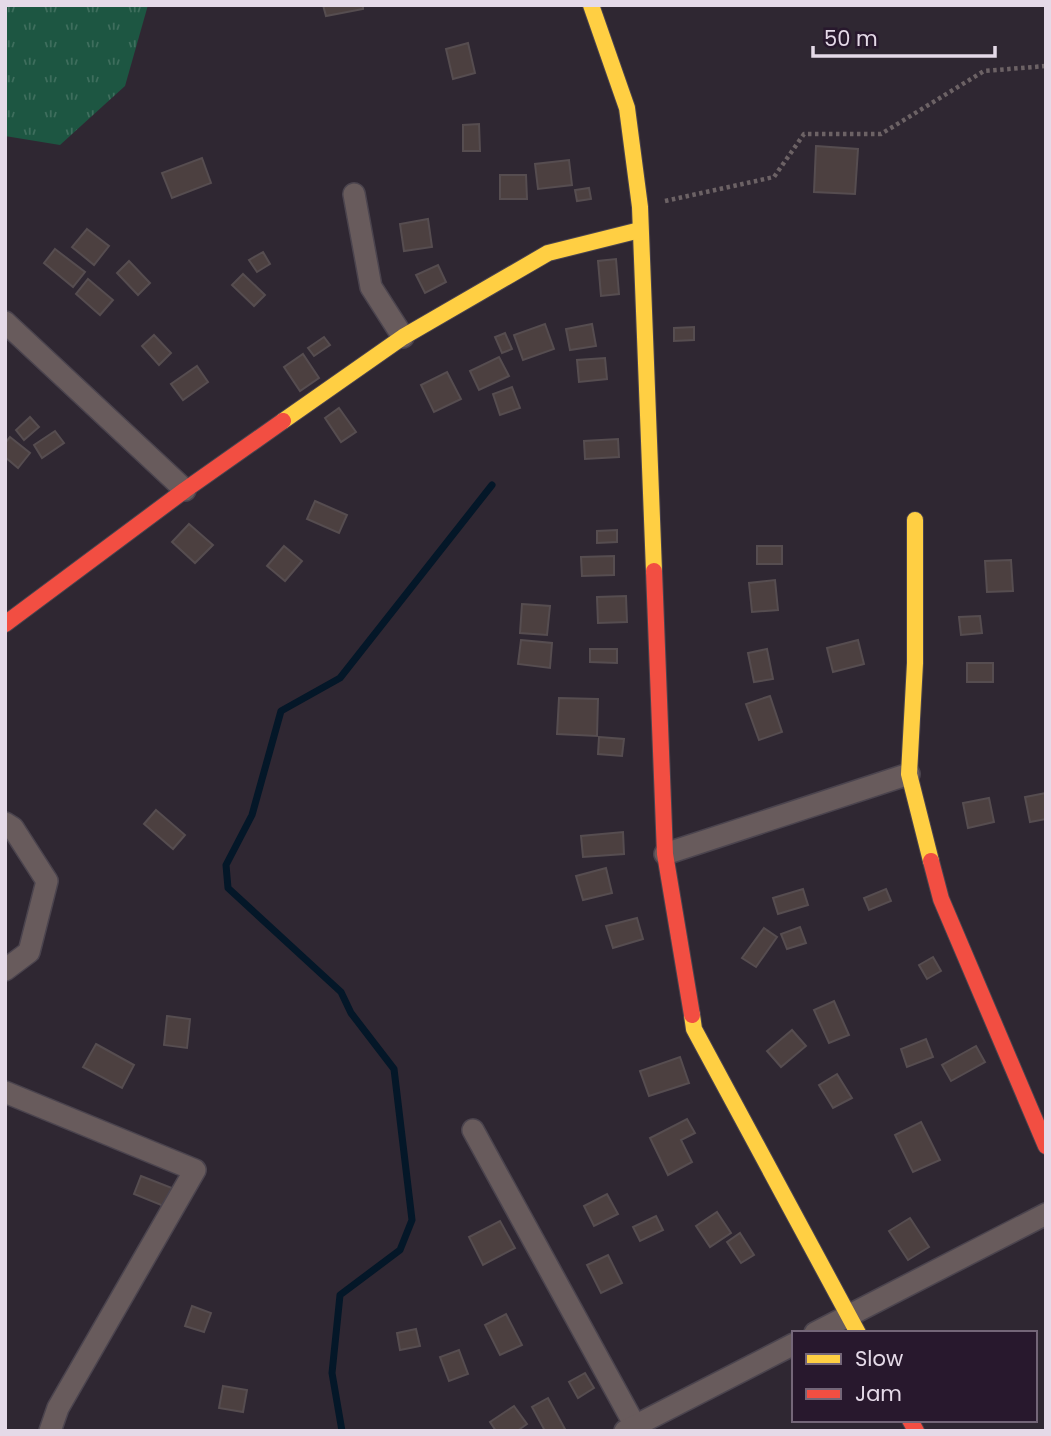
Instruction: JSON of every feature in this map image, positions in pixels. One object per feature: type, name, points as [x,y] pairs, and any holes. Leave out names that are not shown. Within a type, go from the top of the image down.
[{"type":"street","points":[[592,5],[626,108],[640,207],[665,854],[694,1029],[853,1324]]},
{"type":"street","points":[[354,194],[371,287],[404,337]]},
{"type":"street","points":[[7,620],[185,490],[404,337],[548,253],[640,230]]},
{"type":"street","points":[[5,322],[185,490]]},
{"type":"street","points":[[915,520],[915,663],[909,774],[941,899],[1046,1146]]},
{"type":"street","points":[[665,854],[909,774]]},
{"type":"street","points":[[5,823],[13,828],[47,881],[29,952],[5,970]]},
{"type":"street","points":[[5,1092],[195,1170],[58,1408],[50,1431]]},
{"type":"street","points":[[473,1130],[633,1429],[792,1344]]},
{"type":"street","points":[[823,1331],[853,1324],[1046,1214]]},
{"type":"path","points":[[640,207],[774,177],[804,134],[881,134],[984,71],[1046,66]]},
{"type":"green space","points":[[5,5],[148,5],[125,86],[60,145],[5,136]]},
{"type":"building","points":[[323,5],[363,5],[363,9],[326,16]]},
{"type":"building","points":[[468,43],[475,73],[453,79],[446,49]]},
{"type":"building","points":[[479,124],[480,151],[463,151],[463,125]]},
{"type":"building","points":[[816,146],[858,149],[855,194],[814,192]]},
{"type":"building","points":[[202,158],[211,183],[172,198],[162,173]]},
{"type":"building","points":[[569,160],[572,185],[538,189],[535,164]]},
{"type":"building","points":[[500,175],[526,175],[527,199],[500,199]]},
{"type":"building","points":[[589,188],[591,199],[577,201],[575,190]]},
{"type":"building","points":[[428,219],[432,247],[404,251],[400,224]]},
{"type":"building","points":[[87,229],[109,246],[94,265],[72,247]]},
{"type":"building","points":[[55,249],[85,272],[73,287],[44,263]]},
{"type":"building","points":[[263,252],[270,264],[257,272],[249,260]]},
{"type":"building","points":[[616,259],[619,294],[601,296],[598,261]]},
{"type":"building","points":[[129,261],[150,283],[138,295],[117,273]]},
{"type":"building","points":[[438,265],[446,282],[425,293],[416,275]]},
{"type":"building","points":[[243,274],[265,295],[254,306],[232,285]]},
{"type":"building","points":[[88,279],[113,300],[100,315],[76,294]]},
{"type":"building","points":[[545,324],[554,349],[523,360],[514,335]]},
{"type":"building","points":[[592,324],[596,346],[570,350],[566,329]]},
{"type":"building","points":[[694,327],[694,340],[674,341],[674,328]]},
{"type":"building","points":[[505,333],[512,349],[502,353],[495,337]]},
{"type":"building","points":[[154,335],[171,353],[159,365],[142,346]]},
{"type":"building","points":[[324,337],[330,345],[314,356],[308,348]]},
{"type":"building","points":[[303,354],[319,378],[300,391],[284,367]]},
{"type":"building","points":[[499,357],[509,376],[479,390],[470,371]]},
{"type":"building","points":[[605,358],[607,379],[579,382],[577,360]]},
{"type":"building","points":[[197,366],[208,382],[183,400],[171,384]]},
{"type":"building","points":[[447,372],[461,399],[434,412],[421,385]]},
{"type":"building","points":[[512,387],[520,408],[500,415],[493,394]]},
{"type":"building","points":[[339,408],[356,432],[341,442],[325,418]]},
{"type":"building","points":[[30,417],[39,427],[24,440],[16,430]]},
{"type":"building","points":[[55,431],[64,443],[42,458],[34,445]]},
{"type":"building","points":[[10,437],[30,453],[18,468],[5,457],[5,443]]},
{"type":"building","points":[[618,439],[619,457],[585,459],[584,441]]},
{"type":"building","points":[[315,501],[347,515],[339,533],[307,519]]},
{"type":"building","points":[[189,524],[213,545],[195,563],[172,542]]},
{"type":"building","points":[[617,530],[617,542],[597,543],[597,531]]},
{"type":"building","points":[[284,546],[302,561],[285,581],[267,566]]},
{"type":"building","points":[[757,546],[782,546],[782,564],[757,564]]},
{"type":"building","points":[[614,556],[614,575],[582,576],[581,557]]},
{"type":"building","points":[[1011,560],[1013,591],[987,592],[985,561]]},
{"type":"building","points":[[775,580],[778,610],[752,612],[749,583]]},
{"type":"building","points":[[626,596],[627,622],[598,623],[597,597]]},
{"type":"building","points":[[522,604],[550,606],[547,635],[520,633]]},
{"type":"building","points":[[980,616],[982,633],[961,635],[959,617]]},
{"type":"building","points":[[521,640],[552,643],[550,668],[518,664]]},
{"type":"building","points":[[858,640],[864,664],[833,672],[827,648]]},
{"type":"building","points":[[590,649],[617,649],[617,663],[590,662]]},
{"type":"building","points":[[767,649],[773,679],[754,682],[748,653]]},
{"type":"building","points":[[967,663],[993,663],[993,682],[967,682]]},
{"type":"building","points":[[770,696],[782,732],[759,740],[746,704]]},
{"type":"building","points":[[559,698],[598,699],[597,736],[557,734]]},
{"type":"building","points":[[599,737],[624,739],[622,756],[598,754]]},
{"type":"building","points":[[1046,793],[1046,819],[1030,822],[1025,797]]},
{"type":"building","points":[[989,798],[994,822],[968,828],[963,803]]},
{"type":"building","points":[[156,810],[185,835],[173,849],[144,824]]},
{"type":"building","points":[[623,832],[624,854],[583,857],[581,836]]},
{"type":"building","points":[[606,868],[612,893],[583,900],[576,876]]},
{"type":"building","points":[[803,889],[808,905],[778,914],[773,898]]},
{"type":"building","points":[[886,889],[891,901],[869,910],[864,898]]},
{"type":"building","points":[[637,918],[643,939],[613,948],[606,926]]},
{"type":"building","points":[[800,927],[806,943],[787,949],[781,934]]},
{"type":"building","points":[[764,928],[777,937],[756,967],[742,958]]},
{"type":"building","points":[[933,957],[941,971],[927,979],[919,965]]},
{"type":"building","points":[[834,1001],[849,1035],[829,1043],[814,1010]]},
{"type":"building","points":[[167,1016],[190,1019],[187,1048],[164,1045]]},
{"type":"building","points":[[792,1030],[806,1046],[781,1067],[767,1051]]},
{"type":"building","points":[[926,1039],[933,1057],[907,1067],[901,1049]]},
{"type":"building","points":[[96,1044],[134,1065],[122,1088],[83,1067]]},
{"type":"building","points":[[976,1046],[985,1062],[951,1081],[942,1065]]},
{"type":"building","points":[[680,1057],[689,1083],[649,1096],[640,1071]]},
{"type":"building","points":[[837,1074],[852,1098],[833,1108],[819,1085]]},
{"type":"building","points":[[687,1119],[695,1133],[681,1140],[692,1162],[668,1175],[650,1138]]},
{"type":"building","points":[[921,1122],[940,1160],[913,1172],[895,1135]]},
{"type":"building","points":[[141,1176],[172,1188],[166,1207],[134,1194]]},
{"type":"building","points":[[607,1194],[618,1214],[594,1226],[584,1206]]},
{"type":"building","points":[[717,1212],[731,1233],[710,1247],[696,1226]]},
{"type":"building","points":[[656,1216],[663,1230],[640,1241],[633,1227]]},
{"type":"building","points":[[910,1218],[929,1247],[908,1260],[889,1231]]},
{"type":"building","points":[[500,1221],[515,1248],[483,1265],[469,1237]]},
{"type":"building","points":[[740,1233],[754,1255],[741,1263],[727,1242]]},
{"type":"building","points":[[608,1255],[622,1283],[601,1293],[587,1265]]},
{"type":"building","points":[[192,1306],[211,1313],[204,1332],[185,1326]]},
{"type":"building","points":[[506,1314],[522,1345],[500,1355],[485,1325]]},
{"type":"building","points":[[416,1329],[420,1346],[400,1350],[397,1333]]},
{"type":"building","points":[[459,1350],[468,1374],[449,1381],[440,1357]]},
{"type":"building","points":[[585,1373],[594,1388],[578,1398],[569,1382]]},
{"type":"building","points":[[223,1386],[247,1390],[243,1412],[219,1408]]},
{"type":"building","points":[[548,1398],[565,1429],[561,1431],[545,1431],[532,1407]]},
{"type":"building","points":[[514,1406],[527,1424],[517,1431],[496,1431],[490,1422]]},
{"type":"waterway","points":[[342,1431],[332,1373],[340,1295],[400,1250],[412,1220],[394,1069],[351,1013],[341,992],[228,888],[226,865],[252,815],[281,711],[340,678],[492,485]]},
{"type":"traffic: slow","points":[[591,5],[627,108],[640,207],[654,571]]},
{"type":"traffic: slow","points":[[283,421],[403,337],[548,253],[640,230]]},
{"type":"traffic: slow","points":[[915,520],[915,663],[909,774],[931,861]]},
{"type":"traffic: slow","points":[[692,1015],[694,1029],[857,1331]]},
{"type":"traffic: jam","points":[[5,624],[283,421]]},
{"type":"traffic: jam","points":[[654,571],[665,854],[692,1015]]},
{"type":"traffic: jam","points":[[931,861],[941,899],[1046,1146]]},
{"type":"traffic: jam","points":[[911,1422],[916,1431]]}]
